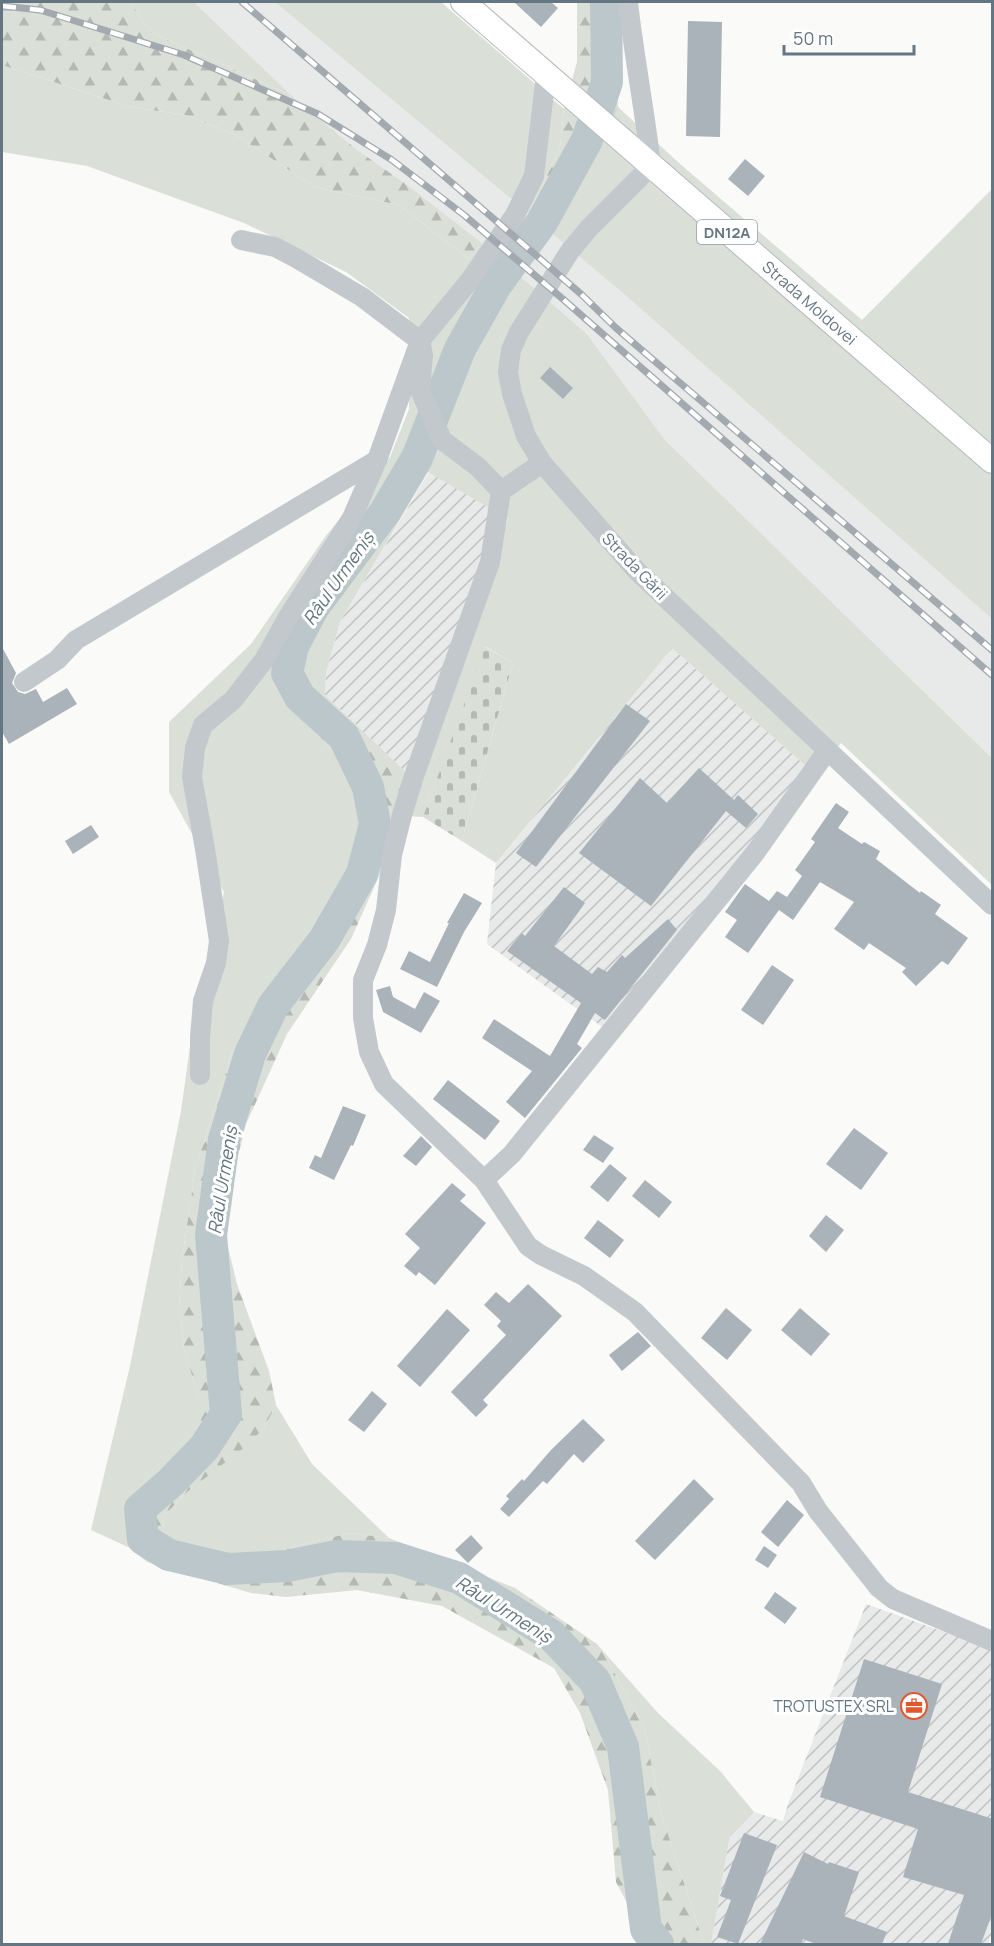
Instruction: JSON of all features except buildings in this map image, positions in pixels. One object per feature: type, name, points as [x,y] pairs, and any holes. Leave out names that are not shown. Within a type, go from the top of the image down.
[{"type":"main road","name":"Strada Moldovei","points":[[463,2],[993,461]]},
{"type":"street","points":[[628,2],[633,54],[647,126],[651,166]]},
{"type":"street","points":[[200,1075],[203,1001],[216,963],[219,941],[192,777],[195,748],[203,725],[233,700],[264,660],[288,617],[352,519],[420,342],[471,279],[509,224],[534,176],[546,75]]},
{"type":"street","name":"Strada Gării","points":[[651,166],[589,228],[570,251],[519,332],[512,350],[508,372],[512,394],[526,436],[542,463],[636,570],[993,904]]},
{"type":"street","points":[[241,240],[275,247],[296,258],[362,297],[420,342],[423,355],[420,390],[442,440],[478,467],[501,491]]},
{"type":"street","points":[[24,682],[57,660],[76,640],[376,460]]},
{"type":"street","points":[[542,463],[501,491],[490,562],[408,796],[392,855],[386,910],[377,945],[363,980],[363,1018],[369,1052],[384,1083],[484,1180],[528,1246],[584,1276],[635,1312],[801,1483],[818,1511],[879,1588],[893,1599],[993,1641]]},
{"type":"street","points":[[484,1180],[512,1154],[755,853],[827,751]]},
{"type":"shaded area","points":[[194,2],[275,2],[624,294],[992,619],[992,758],[665,440],[587,334],[482,243],[410,187],[356,149],[291,95]]},
{"type":"shaded area","points":[[429,472],[508,519],[413,779],[325,695],[326,673],[340,622]]},
{"type":"shaded area","points":[[672,648],[817,776],[605,1029],[487,944],[496,863]]},
{"type":"shaded area","points":[[866,1604],[992,1649],[992,1933],[988,1944],[711,1944],[730,1835],[754,1812],[783,1821]]},
{"type":"green space","points":[[2,2],[131,2],[143,22],[159,36],[291,95],[356,149],[410,187],[482,243],[469,259],[399,205],[315,187],[234,134],[186,115],[130,107],[2,65]]},
{"type":"green space","points":[[131,2],[194,2],[291,95],[159,36],[143,22]]},
{"type":"green space","points":[[275,2],[441,2],[564,109],[560,147],[529,214]]},
{"type":"green space","points":[[577,2],[615,2],[618,107],[550,232],[529,214],[560,147],[564,109],[577,62]]},
{"type":"green space","points":[[2,65],[130,107],[186,115],[234,134],[315,187],[399,205],[469,259],[482,243],[587,334],[665,440],[992,758],[992,885],[841,743],[817,776],[672,648],[496,863],[462,841],[513,663],[486,647],[423,817],[404,816],[413,779],[508,519],[428,472],[340,622],[326,673],[325,695],[319,696],[307,722],[353,775],[364,806],[361,835],[350,877],[303,942],[232,1053],[195,1170],[182,1260],[179,1307],[184,1349],[199,1399],[199,1422],[195,1439],[177,1459],[129,1525],[130,1548],[91,1530],[130,1366],[181,1111],[194,1018],[224,892],[169,792],[169,722],[251,644],[325,537],[390,457],[409,409],[409,318],[346,272],[244,223],[87,166],[2,152]]},
{"type":"green space","points":[[618,107],[679,163],[862,320],[992,189],[992,619],[624,294],[550,232]]},
{"type":"green space","points":[[485,647],[513,663],[462,841],[423,817]]},
{"type":"green space","points":[[325,695],[413,779],[384,865],[351,939],[287,1034],[246,1124],[229,1192],[225,1235],[237,1284],[269,1371],[276,1405],[264,1428],[245,1447],[187,1492],[164,1516],[163,1532],[180,1548],[216,1557],[246,1561],[350,1533],[389,1538],[515,1588],[597,1644],[603,1651],[645,1731],[661,1813],[704,1944],[649,1944],[616,1882],[608,1790],[580,1713],[554,1668],[442,1606],[357,1590],[286,1597],[251,1593],[147,1562],[130,1548],[129,1525],[146,1492],[195,1439],[199,1422],[199,1399],[184,1349],[179,1307],[182,1260],[195,1170],[232,1053],[303,942],[350,877],[361,835],[364,806],[353,775],[307,722],[319,696]]},
{"type":"green space","points":[[276,1405],[312,1464],[389,1538],[350,1533],[246,1561],[216,1557],[180,1548],[163,1532],[164,1516],[187,1492],[264,1428]]},
{"type":"green space","points":[[603,1651],[658,1713],[720,1771],[754,1812],[730,1835],[711,1944],[704,1944],[661,1813],[645,1731]]},
{"type":"waterway","name":"Râul Urmeniș","points":[[599,106],[607,82],[606,2]]},
{"type":"waterway","name":"Râul Urmeniș","points":[[591,128],[587,140],[542,222],[496,285],[460,349],[417,458],[385,512],[313,608],[293,646],[287,673],[300,697],[344,737],[368,787],[375,824],[362,874],[324,940],[273,1006],[250,1054],[224,1140],[211,1235],[226,1414],[204,1448],[170,1483],[140,1509],[143,1539],[169,1555],[228,1569],[287,1566],[337,1556],[396,1558],[459,1578],[551,1635],[595,1681],[623,1747],[646,1929],[658,1944]]},
{"type":"railway","points":[[242,2],[581,294],[616,328],[992,650]]},
{"type":"railway","points":[[2,6],[40,10],[184,55],[318,114],[392,160],[464,215],[564,300],[992,675]]},
{"type":"place","name":"TROTUSTEX SRL","points":[[914,1706]]}]
